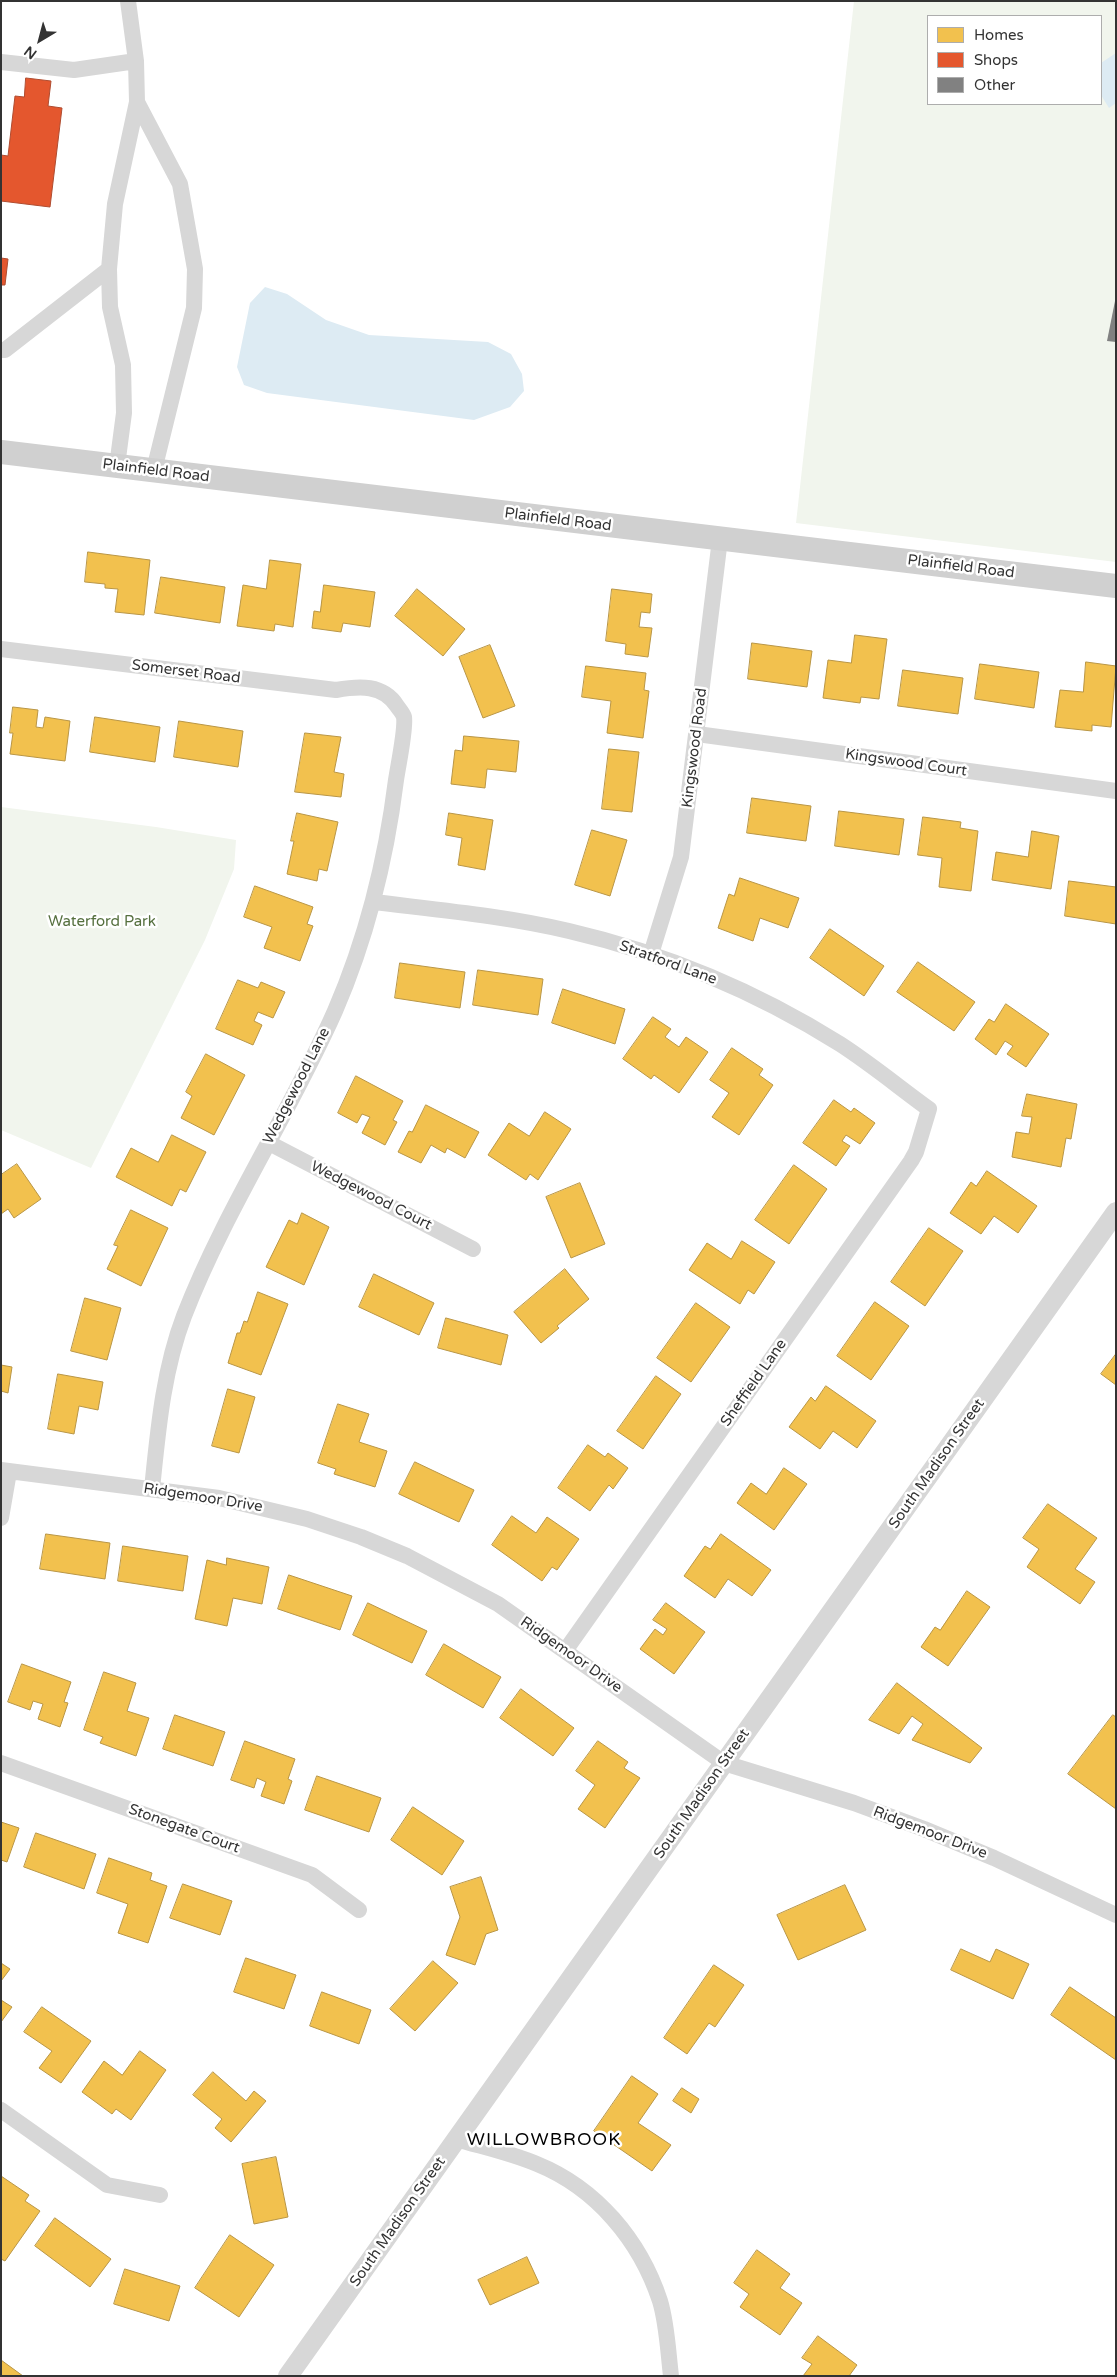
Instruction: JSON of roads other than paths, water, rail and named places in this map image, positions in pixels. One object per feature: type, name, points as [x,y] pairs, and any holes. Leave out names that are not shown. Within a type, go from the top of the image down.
[{"type":"main road","name":"Plainfield Road","points":[[1,452],[1116,586]]},
{"type":"street","points":[[117,466],[124,413],[124,365],[110,307],[109,269],[115,204],[137,102],[136,61],[128,1]]},
{"type":"street","points":[[1,62],[74,70],[136,61]]},
{"type":"street","points":[[137,102],[180,184],[195,269],[194,308],[154,470]]},
{"type":"street","points":[[1,350],[5,350],[109,269]]},
{"type":"street","name":"Kingswood Road","points":[[651,954],[681,857],[720,539]]},
{"type":"street","name":"Somerset Road","points":[[1,649],[336,690],[354,687],[372,688]]},
{"type":"street","name":"Wedgewood Lane","points":[[152,1489],[166,1382],[184,1318],[204,1269],[335,1011],[354,964],[374,902],[391,817],[404,716],[392,698],[382,690],[372,688]]},
{"type":"street","name":"Kingswood Court","points":[[696,734],[1116,791]]},
{"type":"street","name":"Stratford Lane","points":[[374,902],[526,922],[570,931],[651,954],[727,984],[787,1013],[842,1045],[929,1109]]},
{"type":"street","name":"Sheffield Lane","points":[[565,1651],[911,1161],[929,1109]]},
{"type":"street","name":"Wedgewood Court","points":[[268,1143],[473,1249]]},
{"type":"street","name":"South Madison Street","points":[[288,2376],[1116,1212]]},
{"type":"street","points":[[1,1518],[5,1471]]},
{"type":"street","name":"Ridgemoor Drive","points":[[5,1471],[220,1498],[262,1507],[361,1538],[407,1556],[498,1604],[724,1763],[854,1803],[924,1829],[994,1858],[1116,1915]]},
{"type":"street","name":"Stonegate Court","points":[[1,1763],[312,1875],[358,1910]]},
{"type":"street","points":[[1,2110],[107,2185],[160,2194]]},
{"type":"street","points":[[456,2139],[536,2163],[584,2191],[609,2213],[628,2236],[646,2266],[656,2292],[664,2319],[671,2376]]},
{"type":"district","name":"WILLOWBROOK","points":[[544,2140]]},
{"type":"park label","name":"Waterford Park","points":[[102,922]]}]
